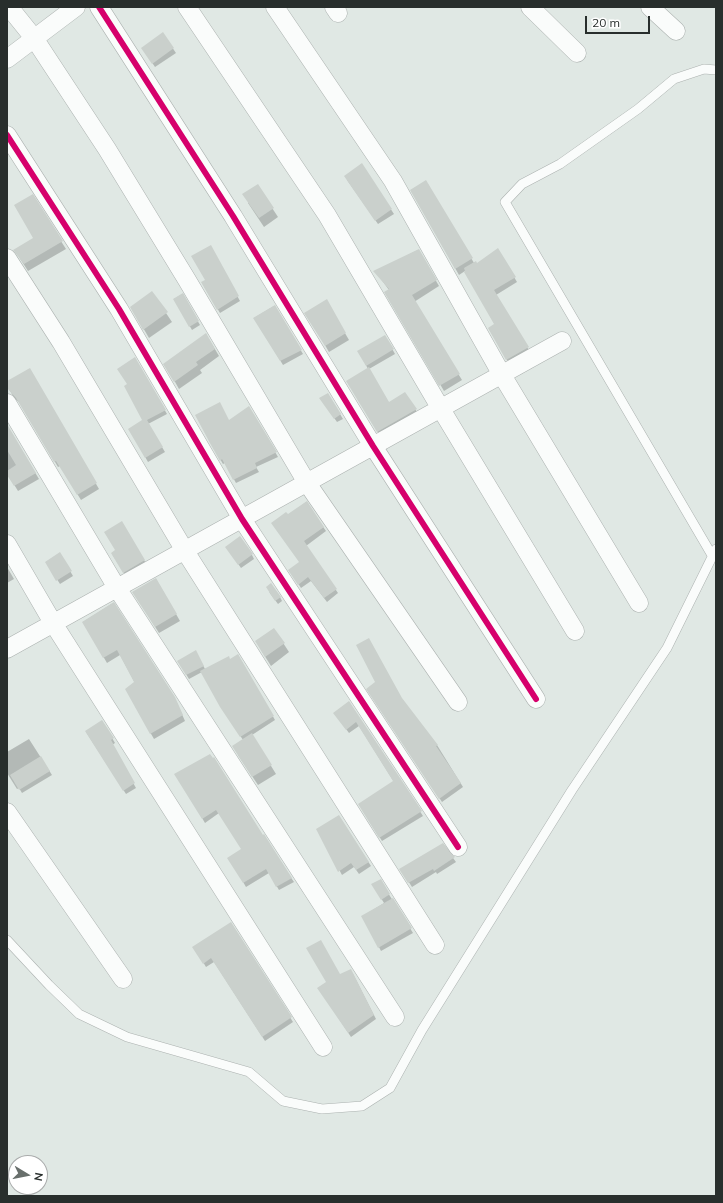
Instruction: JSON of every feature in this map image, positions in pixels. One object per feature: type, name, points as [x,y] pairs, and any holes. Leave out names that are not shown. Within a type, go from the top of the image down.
[{"type":"street","points":[[10,7],[34,38],[107,149],[179,267],[306,483],[458,702]]},
{"type":"street","points":[[7,59],[76,7]]},
{"type":"street","points":[[99,7],[233,216],[373,446],[536,699]]},
{"type":"street","points":[[187,7],[327,215],[441,409],[575,630]]},
{"type":"street","points":[[275,7],[393,181],[502,375],[639,603]]},
{"type":"street","points":[[530,7],[577,53]]},
{"type":"street","points":[[650,7],[676,31]]},
{"type":"street","points":[[7,135],[119,309],[242,519],[458,847]]},
{"type":"street","points":[[7,258],[61,342],[185,550],[436,945]]},
{"type":"street","points":[[7,649],[562,341]]},
{"type":"street","points":[[7,403],[117,588],[396,1016]]},
{"type":"street","points":[[7,544],[53,623],[323,1047]]},
{"type":"street","points":[[7,812],[123,979]]},
{"type":"lane","points":[[7,940],[49,986],[79,1014],[127,1037],[249,1072],[283,1101],[322,1109],[362,1106],[390,1088],[422,1030],[568,797],[668,648],[715,553],[505,202],[522,184],[560,164],[638,109],[674,79],[704,69],[716,70]]},
{"type":"building","points":[[163,32],[174,48],[152,64],[141,48]]},
{"type":"building","points":[[362,163],[392,209],[375,221],[344,176]]},
{"type":"building","points":[[426,180],[473,258],[455,269],[410,190]]},
{"type":"building","points":[[258,184],[274,208],[259,218],[242,194]]},
{"type":"building","points":[[33,194],[63,241],[24,264],[13,250],[33,238],[14,205]]},
{"type":"building","points":[[211,245],[239,296],[217,310],[201,282],[205,280],[191,256]]},
{"type":"building","points":[[498,248],[516,277],[494,290],[529,347],[506,360],[488,328],[494,324],[464,272],[464,268],[476,261],[477,263]]},
{"type":"building","points":[[419,249],[437,280],[412,295],[460,374],[439,386],[384,292],[389,289],[373,271]]},
{"type":"building","points":[[152,291],[168,312],[143,330],[130,307]]},
{"type":"building","points":[[183,293],[199,321],[189,327],[173,299]]},
{"type":"building","points":[[327,299],[346,333],[325,346],[304,313]]},
{"type":"building","points":[[275,305],[302,350],[280,361],[253,318]]},
{"type":"building","points":[[206,333],[215,349],[196,362],[198,365],[174,382],[163,364]]},
{"type":"building","points":[[385,335],[394,349],[366,366],[357,351]]},
{"type":"building","points":[[135,357],[166,410],[147,420],[163,447],[145,458],[128,429],[142,420],[124,386],[127,384],[117,369]]},
{"type":"building","points":[[369,367],[389,402],[405,392],[417,409],[377,432],[346,381]]},
{"type":"building","points":[[30,368],[97,483],[77,495],[56,461],[54,462],[16,398],[7,388],[7,381]]},
{"type":"building","points":[[328,393],[341,414],[334,419],[319,398]]},
{"type":"building","points":[[220,402],[229,420],[249,406],[277,452],[255,463],[257,468],[233,480],[222,459],[220,461],[195,415]]},
{"type":"building","points":[[7,424],[36,473],[14,486],[7,475],[7,471],[16,465],[7,450]]},
{"type":"building","points":[[307,501],[324,527],[304,541],[337,589],[324,598],[308,577],[298,585],[288,570],[299,562],[271,523],[286,512],[288,514]]},
{"type":"building","points":[[122,521],[145,560],[123,573],[111,553],[115,550],[104,532]]},
{"type":"building","points":[[240,536],[253,554],[238,565],[225,547]]},
{"type":"building","points":[[60,552],[72,571],[56,581],[45,562]]},
{"type":"building","points":[[156,578],[177,614],[155,627],[132,592]]},
{"type":"building","points":[[271,583],[281,597],[275,601],[266,587]]},
{"type":"building","points":[[114,602],[175,697],[183,715],[150,734],[125,689],[134,682],[117,650],[103,658],[82,622]]},
{"type":"building","points":[[274,628],[285,643],[265,657],[255,641]]},
{"type":"building","points":[[369,638],[402,698],[438,745],[436,746],[461,783],[439,799],[366,689],[375,682],[356,645]]},
{"type":"building","points":[[196,650],[204,666],[186,675],[177,661]]},
{"type":"building","points":[[238,654],[274,716],[240,737],[220,707],[200,671],[229,656],[230,659]]},
{"type":"building","points":[[349,701],[422,811],[379,838],[358,804],[393,781],[356,722],[346,730],[333,713]]},
{"type":"building","points":[[102,720],[114,738],[111,740],[135,783],[123,791],[85,731]]},
{"type":"building","points":[[252,733],[272,765],[252,777],[232,746]]},
{"type":"building","points":[[210,754],[213,758],[214,757],[292,878],[276,887],[266,869],[243,883],[227,858],[241,849],[216,810],[202,819],[174,774]]},
{"type":"building","points":[[41,756],[50,771],[19,790],[10,775]]},
{"type":"building","points":[[339,815],[369,862],[356,870],[351,863],[338,872],[316,829]]},
{"type":"building","points":[[443,843],[455,857],[434,871],[433,869],[408,883],[399,869]]},
{"type":"building","points":[[381,879],[390,894],[381,900],[371,884]]},
{"type":"building","points":[[393,898],[412,928],[378,948],[361,916]]},
{"type":"building","points":[[231,922],[292,1017],[262,1037],[211,958],[203,964],[192,947]]},
{"type":"building","points":[[321,940],[340,974],[351,969],[374,1015],[348,1033],[317,988],[326,982],[306,948]]},
{"type":"cycle path","points":[[99,7],[233,216],[373,446],[536,699]]},
{"type":"cycle path","points":[[7,135],[119,309],[242,519],[458,847]]}]
